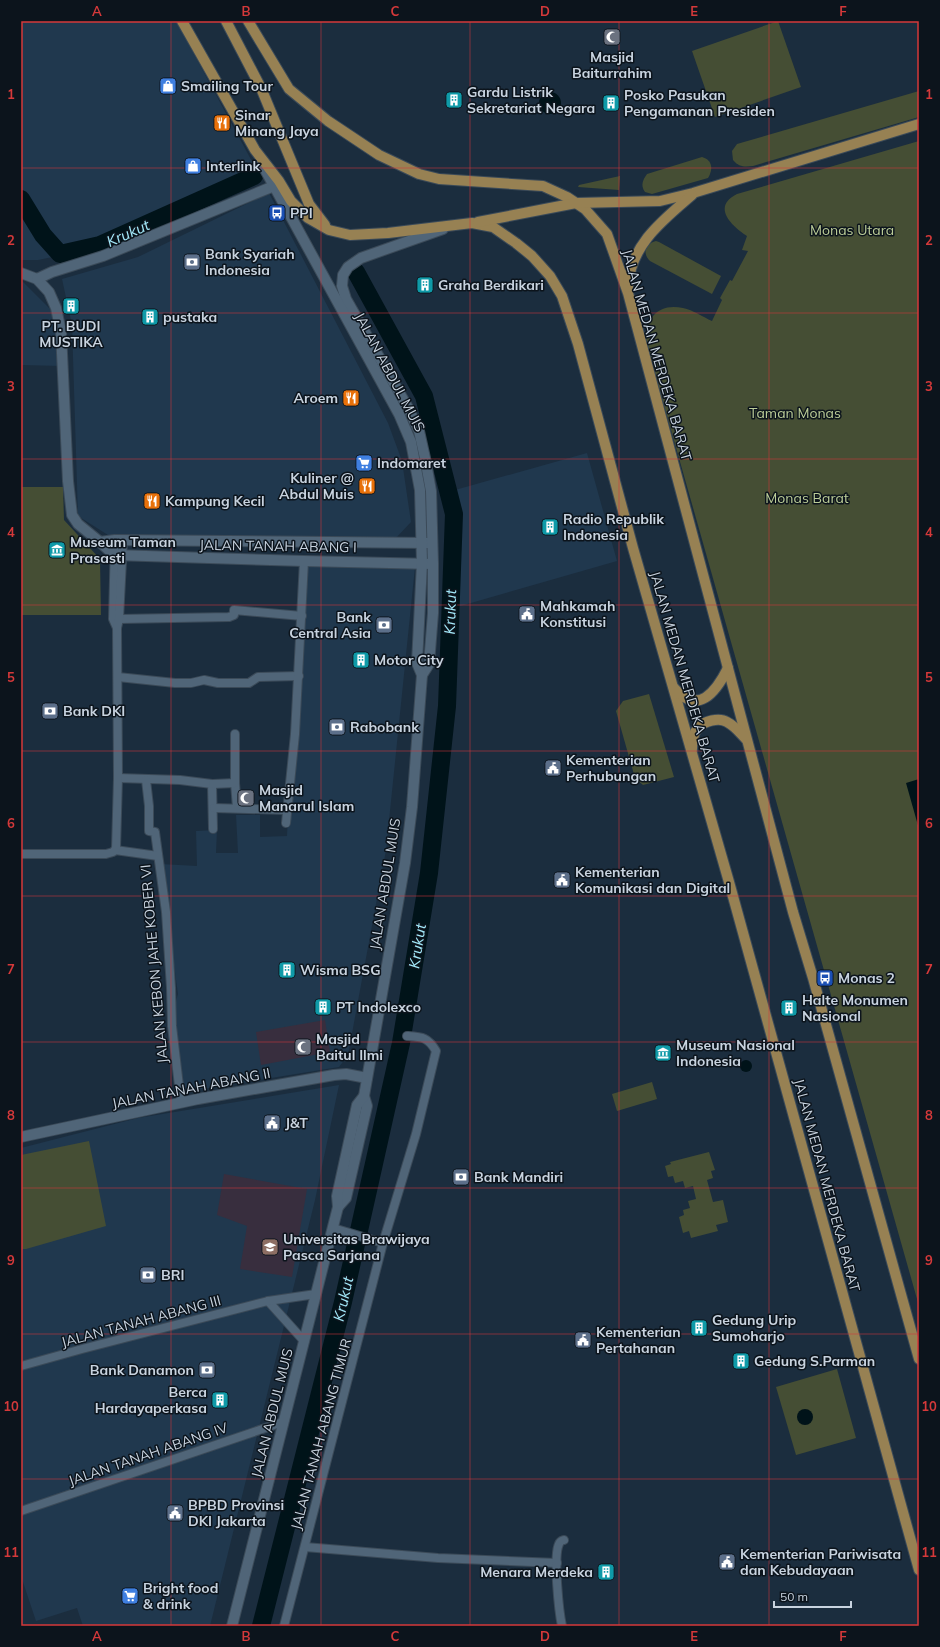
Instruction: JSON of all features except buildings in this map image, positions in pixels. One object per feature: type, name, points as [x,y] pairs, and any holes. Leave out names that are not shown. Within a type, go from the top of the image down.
[{"type":"main road","name":"JALAN MEDAN MERDEKA BARAT","points":[[182,21],[255,150],[279,181],[291,202],[308,218],[329,230],[350,235],[388,234],[472,223],[493,228],[516,243],[532,256],[550,276],[562,296],[574,331],[672,686],[729,882],[919,1570]]},
{"type":"main road","points":[[226,21],[261,88],[309,204],[317,217],[329,230]]},
{"type":"main road","name":"JALAN MEDAN MERDEKA BARAT","points":[[248,21],[289,88],[328,121],[379,155],[419,174],[439,179],[543,186],[576,203],[593,217],[607,234],[628,293],[793,912],[813,978],[919,1359]]},
{"type":"main road","points":[[472,223],[576,203],[660,201],[693,193],[919,124]]},
{"type":"main road","name":"JALAN ABDUL MUIS","points":[[232,1626],[316,1294],[338,1230],[337,1196],[356,1108],[364,1096],[405,864],[412,807],[422,675],[417,663],[422,563],[420,490],[416,460],[409,433],[255,150]]},
{"type":"main road","points":[[37,279],[52,272],[103,256],[274,186]]},
{"type":"main road","points":[[628,293],[630,270],[642,244],[657,225],[693,193]]},
{"type":"main road","name":"JALAN ABDUL MUIS","points":[[422,675],[429,664],[433,613],[434,564],[431,491],[418,431],[408,408],[346,299],[342,286],[344,275],[348,267],[361,258],[450,226]]},
{"type":"main road","points":[[21,273],[37,279],[49,292],[56,308],[61,332],[68,481],[71,511],[78,524],[118,555]]},
{"type":"main road","name":"JALAN TANAH ABANG I","points":[[100,542],[433,543]]},
{"type":"main road","name":"JALAN TANAH ABANG I","points":[[118,555],[434,564]]},
{"type":"main road","points":[[672,686],[680,695],[690,700],[704,699],[713,693],[721,684],[728,668]]},
{"type":"main road","points":[[692,755],[692,741],[695,733],[698,727],[709,721],[719,719],[726,721],[732,725],[747,741]]},
{"type":"main road","name":"JALAN TANAH ABANG II","points":[[21,1137],[181,1103],[334,1075],[346,1074],[367,1078]]},
{"type":"street","points":[[117,628],[113,619],[119,541]]},
{"type":"street","points":[[114,851],[117,847],[118,778],[118,555]]},
{"type":"street","points":[[286,823],[299,676],[304,561]]},
{"type":"street","points":[[119,619],[229,617],[234,615],[234,610],[302,616]]},
{"type":"street","points":[[118,677],[175,683],[191,683],[204,680],[218,683],[238,683],[250,682],[258,677],[299,676]]},
{"type":"street","points":[[234,734],[237,808]]},
{"type":"street","points":[[118,778],[180,780],[213,784],[235,783]]},
{"type":"street","name":"JALAN KEBON JAHE KOBER VI","points":[[146,780],[149,806],[149,831],[155,831],[166,912],[172,1026],[181,1103]]},
{"type":"street","points":[[213,784],[213,829]]},
{"type":"street","points":[[214,808],[287,810]]},
{"type":"street","points":[[21,854],[106,854],[114,851],[158,856]]},
{"type":"street","name":"JALAN TANAH ABANG TIMUR","points":[[284,1626],[383,1243],[416,1134],[436,1051],[430,1041],[421,1037],[407,1036]]},
{"type":"street","points":[[338,1230],[383,1243]]},
{"type":"street","name":"JALAN TANAH ABANG III","points":[[21,1366],[268,1301],[316,1294]]},
{"type":"street","points":[[268,1301],[304,1341]]},
{"type":"street","name":"JALAN TANAH ABANG IV","points":[[21,1511],[283,1422]]},
{"type":"street","points":[[562,1626],[557,1563],[558,1548],[561,1541],[564,1540]]},
{"type":"street","points":[[305,1547],[438,1558],[557,1563]]},
{"type":"shaded area","points":[[21,21],[176,21],[255,167],[67,254],[38,260],[21,260]]},
{"type":"shaded area","points":[[550,92],[558,95],[561,103],[558,111],[550,114],[542,111],[539,103],[542,95]]},
{"type":"shaded area","points":[[269,193],[388,423],[402,461],[411,522],[395,539],[108,535],[78,516],[72,325],[62,279],[138,257]]},
{"type":"shaded area","points":[[21,280],[56,315],[62,366],[21,365]]},
{"type":"shaded area","name":"Radio Republik Indonesia","points":[[587,453],[617,561],[457,607],[460,537],[455,490]]},
{"type":"shaded area","points":[[301,563],[415,567],[386,850],[348,1055],[339,1067],[178,1093],[171,1019],[178,994],[160,864],[197,866],[196,831],[217,830],[216,853],[238,853],[236,815],[260,815],[260,837],[287,836]]},
{"type":"shaded area","points":[[919,779],[919,829],[906,783]]},
{"type":"shaded area","points":[[325,1020],[330,1052],[261,1065],[256,1032]]},
{"type":"shaded area","points":[[746,1060],[750,1062],[752,1066],[750,1070],[746,1072],[742,1070],[740,1066],[742,1062]]},
{"type":"shaded area","points":[[339,1085],[315,1200],[210,1626],[83,1626],[77,1608],[36,1621],[21,1576],[21,1148],[138,1118]]},
{"type":"shaded area","name":"Universitas Brawijaya Pasca Sarjana","points":[[224,1174],[307,1189],[292,1277],[240,1269],[247,1226],[217,1215]]},
{"type":"shaded area","points":[[802,1409],[808,1409],[813,1414],[811,1423],[808,1425],[802,1425],[797,1420],[797,1414]]},
{"type":"green space","points":[[778,21],[801,87],[715,117],[692,51]]},
{"type":"green space","points":[[919,91],[919,117],[753,166],[742,166],[733,160],[732,151],[737,144]]},
{"type":"green space","name":"Monas Barat","points":[[919,141],[919,1306],[645,338],[646,330],[652,318],[661,309],[668,307],[687,309],[712,321],[722,300],[720,298],[730,280],[732,281],[748,251],[742,250],[747,236],[730,222],[727,216],[725,205],[729,199],[737,194]]},
{"type":"green space","points":[[702,157],[708,160],[711,166],[711,172],[708,178],[652,194],[645,192],[643,189],[644,178],[647,174]]},
{"type":"green space","points":[[620,176],[619,190],[578,187],[579,185]]},
{"type":"green space","points":[[656,241],[721,276],[712,294],[650,261],[645,252],[649,244]]},
{"type":"green space","name":"Museum Taman Prasasti","points":[[21,487],[63,487],[64,520],[100,559],[101,615],[21,615]]},
{"type":"green space","points":[[649,694],[674,777],[643,785],[635,778],[616,711],[623,701]]},
{"type":"green space","points":[[652,1082],[657,1099],[617,1111],[612,1094]]},
{"type":"green space","points":[[89,1141],[106,1226],[26,1249],[21,1249],[21,1155]]},
{"type":"green space","points":[[709,1152],[715,1170],[711,1171],[713,1178],[707,1180],[713,1202],[723,1200],[728,1222],[716,1225],[718,1231],[691,1238],[689,1231],[683,1233],[679,1217],[684,1215],[683,1210],[690,1208],[688,1201],[696,1199],[693,1186],[685,1188],[683,1181],[675,1183],[673,1176],[668,1177],[665,1166],[671,1164],[670,1162]]},
{"type":"green space","points":[[837,1369],[856,1438],[796,1455],[776,1387]]},
{"type":"waterway","name":"Krukut","points":[[21,199],[43,235],[60,254],[100,245],[254,176]]},
{"type":"waterway","name":"Krukut","points":[[261,1626],[343,1302],[401,1043],[429,873],[447,706],[454,514],[424,396],[356,272]]},
{"type":"place","name":"Masjid Baiturrahim","points":[[612,37]]},
{"type":"place","name":"Smailing Tour","points":[[168,86]]},
{"type":"place","name":"Gardu Listrik Sekretariat Negara","points":[[454,100]]},
{"type":"place","name":"Posko Pasukan Pengamanan Presiden","points":[[611,103]]},
{"type":"place","name":"Sinar Minang Jaya","points":[[222,123]]},
{"type":"place","name":"Interlink","points":[[193,166]]},
{"type":"place","name":"PPI","points":[[277,213]]},
{"type":"place","name":"Bank Syariah Indonesia","points":[[192,262]]},
{"type":"place","name":"Graha Berdikari","points":[[425,285]]},
{"type":"place","name":"PT. BUDI MUSTIKA","points":[[71,306]]},
{"type":"place","name":"pustaka","points":[[150,317]]},
{"type":"place","name":"Aroem","points":[[351,398]]},
{"type":"place","name":"Indomaret","points":[[364,463]]},
{"type":"place","name":"Kuliner @ Abdul Muis","points":[[367,486]]},
{"type":"place","name":"Kampung Kecil","points":[[152,501]]},
{"type":"place","name":"Radio Republik Indonesia","points":[[550,527]]},
{"type":"place","name":"Museum Taman Prasasti","points":[[57,550]]},
{"type":"place","name":"Mahkamah Konstitusi","points":[[527,614]]},
{"type":"place","name":"Bank Central Asia","points":[[384,625]]},
{"type":"place","name":"Motor City","points":[[361,660]]},
{"type":"place","name":"Bank DKI","points":[[50,711]]},
{"type":"place","name":"Rabobank","points":[[337,727]]},
{"type":"place","name":"Kementerian Perhubungan","points":[[553,768]]},
{"type":"place","name":"Masjid Manarul Islam","points":[[246,798]]},
{"type":"place","name":"Kementerian Komunikasi dan Digital","points":[[562,880]]},
{"type":"place","name":"Wisma BSG","points":[[287,970]]},
{"type":"place","name":"Monas 2","points":[[825,978]]},
{"type":"place","name":"PT Indolexco","points":[[323,1007]]},
{"type":"place","name":"Halte Monumen Nasional","points":[[789,1008]]},
{"type":"place","name":"Masjid Baitul Ilmi","points":[[303,1047]]},
{"type":"place","name":"Museum Nasional Indonesia","points":[[663,1053]]},
{"type":"place","name":"J&T","points":[[272,1123]]},
{"type":"place","name":"Bank Mandiri","points":[[461,1177]]},
{"type":"place","name":"Universitas Brawijaya Pasca Sarjana","points":[[270,1247]]},
{"type":"place","name":"BRI","points":[[148,1275]]},
{"type":"place","name":"Gedung Urip Sumoharjo","points":[[699,1328]]},
{"type":"place","name":"Kementerian Pertahanan","points":[[583,1340]]},
{"type":"place","name":"Gedung S.Parman","points":[[741,1361]]},
{"type":"place","name":"Bank Danamon","points":[[207,1370]]},
{"type":"place","name":"Berca Hardayaperkasa","points":[[220,1400]]},
{"type":"place","name":"BPBD Provinsi DKI Jakarta","points":[[175,1513]]},
{"type":"place","name":"Kementerian Pariwisata dan Kebudayaan","points":[[727,1562]]},
{"type":"place","name":"Menara Merdeka","points":[[606,1572]]},
{"type":"place","name":"Bright food & drink","points":[[130,1596]]},
{"type":"park label","name":"Monas Utara","points":[[852,230]]},
{"type":"park label","name":"Taman Monas","points":[[795,413]]}]
